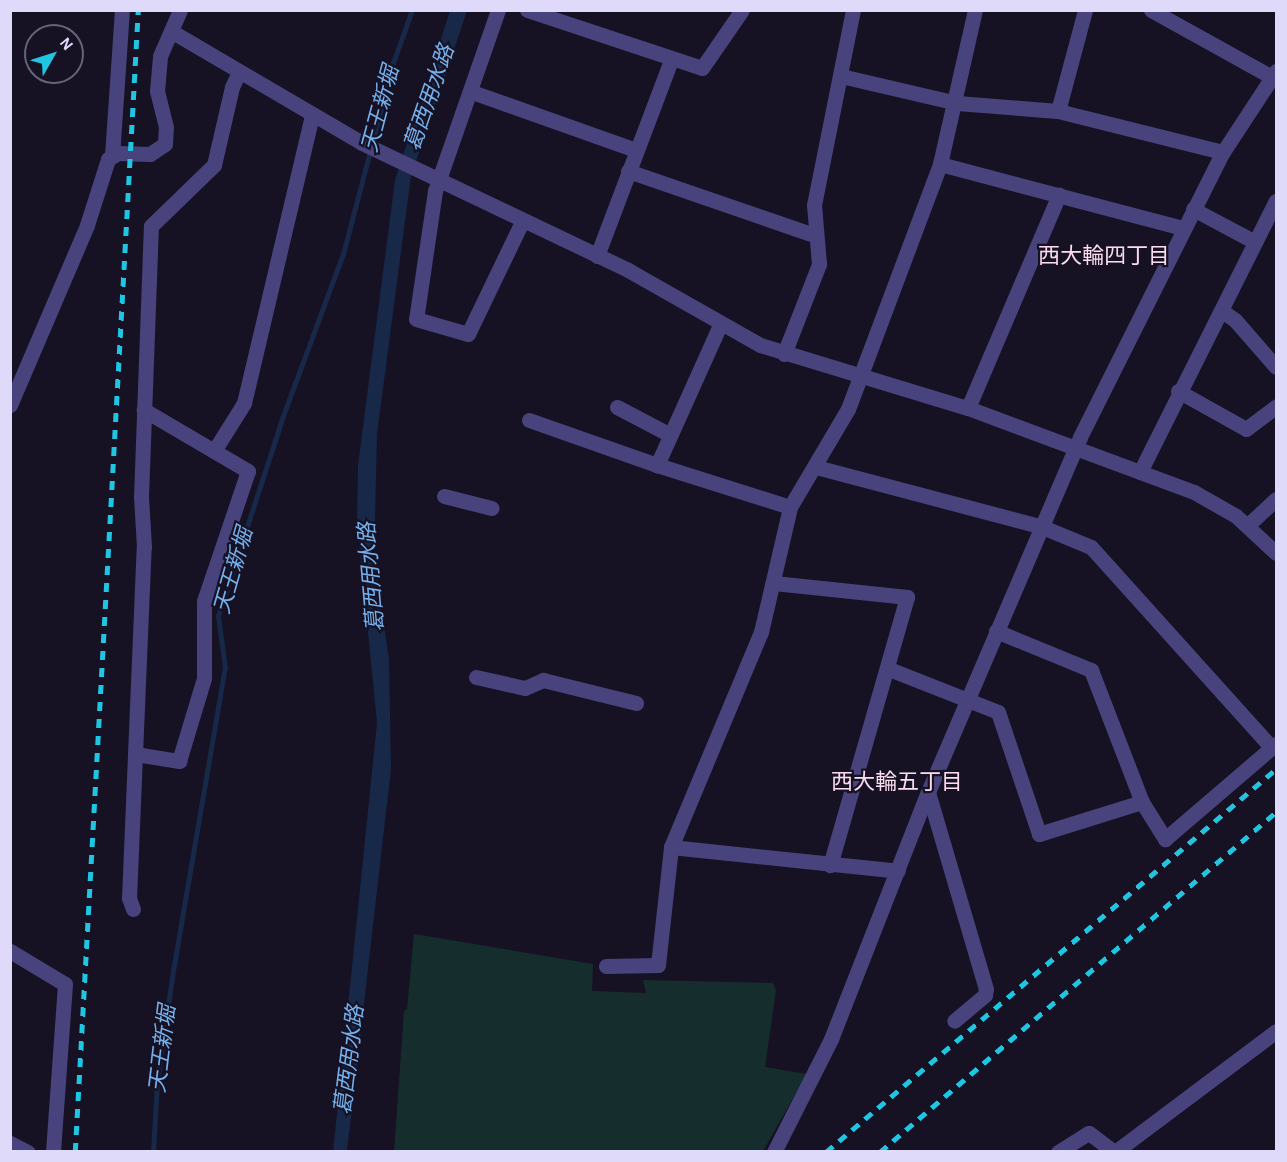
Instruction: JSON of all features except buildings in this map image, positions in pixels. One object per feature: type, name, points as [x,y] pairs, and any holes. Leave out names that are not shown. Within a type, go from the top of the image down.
[{"type":"street","points":[[10,405],[87,225],[102,169],[112,156],[122,10]]},
{"type":"street","points":[[112,156],[150,154],[165,144],[166,127],[157,91],[160,56],[180,10]]},
{"type":"street","points":[[498,10],[472,92],[438,181],[416,312],[420,321],[468,334],[522,222]]},
{"type":"street","points":[[527,10],[671,60],[702,68],[742,10]]},
{"type":"street","points":[[784,354],[819,264],[814,235],[814,205],[854,10]]},
{"type":"street","points":[[606,966],[658,965],[671,847],[761,632],[790,507],[816,467],[863,376],[940,164],[957,103],[975,10]]},
{"type":"street","points":[[1058,111],[1085,10]]},
{"type":"street","points":[[774,1152],[827,1048],[928,792],[1075,447],[1192,209],[1223,152],[1274,74],[1151,10]]},
{"type":"street","points":[[171,32],[362,143],[522,222],[628,270],[720,325],[784,354],[968,408],[1194,492],[1248,525],[1276,553]]},
{"type":"street","points":[[597,256],[627,171],[671,60]]},
{"type":"street","points":[[133,909],[129,898],[144,547],[141,497],[151,226],[214,165],[231,87],[239,72]]},
{"type":"street","points":[[842,76],[957,103],[1058,111],[1223,152]]},
{"type":"street","points":[[472,92],[636,150]]},
{"type":"street","points":[[214,451],[244,403],[312,115]]},
{"type":"street","points":[[940,164],[1182,228]]},
{"type":"street","points":[[627,171],[814,235]]},
{"type":"street","points":[[968,408],[1059,195]]},
{"type":"street","points":[[1140,472],[1178,391],[1222,311],[1276,201]]},
{"type":"street","points":[[1192,209],[1255,242]]},
{"type":"street","points":[[1222,311],[1235,320],[1276,367]]},
{"type":"street","points":[[657,465],[720,325]]},
{"type":"street","points":[[1178,391],[1246,429],[1276,406]]},
{"type":"street","points":[[616,407],[670,435]]},
{"type":"street","points":[[135,754],[179,761],[204,678],[204,601],[248,471],[144,410]]},
{"type":"street","points":[[529,420],[657,465],[790,507]]},
{"type":"street","points":[[816,467],[1040,526],[1091,547],[1274,746],[1165,839],[1142,802],[1091,670],[996,631]]},
{"type":"street","points":[[444,496],[491,508]]},
{"type":"street","points":[[1248,525],[1276,499]]},
{"type":"street","points":[[774,583],[907,597],[830,865]]},
{"type":"street","points":[[888,669],[998,712],[1039,834],[1142,802]]},
{"type":"street","points":[[476,677],[525,688],[543,680],[636,703]]},
{"type":"street","points":[[928,792],[986,989],[985,995],[954,1021]]},
{"type":"street","points":[[671,847],[898,871]]},
{"type":"street","points":[[10,951],[65,984],[53,1152]]},
{"type":"street","points":[[1058,1152],[1089,1133],[1114,1152],[1276,1031]]},
{"type":"street","points":[[10,1143],[28,1152]]},
{"type":"green space","points":[[414,934],[593,964],[592,991],[646,993],[643,980],[773,983],[776,990],[765,1067],[807,1074],[763,1151],[394,1152],[404,1011],[407,1009]]},
{"type":"water","name":"葛西用水路","points":[[450,11],[467,11],[411,176],[377,434],[374,559],[389,659],[391,769],[347,1151],[333,1152],[377,723],[357,521],[358,465],[395,180]]},
{"type":"waterway","name":"天王新堀","points":[[153,1152],[157,1082],[173,971],[225,668],[218,616],[283,416],[343,254],[393,63],[412,10]]},
{"type":"railway","points":[[75,1152],[138,10]]},
{"type":"railway","points":[[826,1152],[1276,769]]},
{"type":"railway","points":[[880,1152],[1276,812]]},
{"type":"district","name":"西大輪四丁目","points":[[1104,257]]},
{"type":"district","name":"西大輪五丁目","points":[[897,783]]}]
